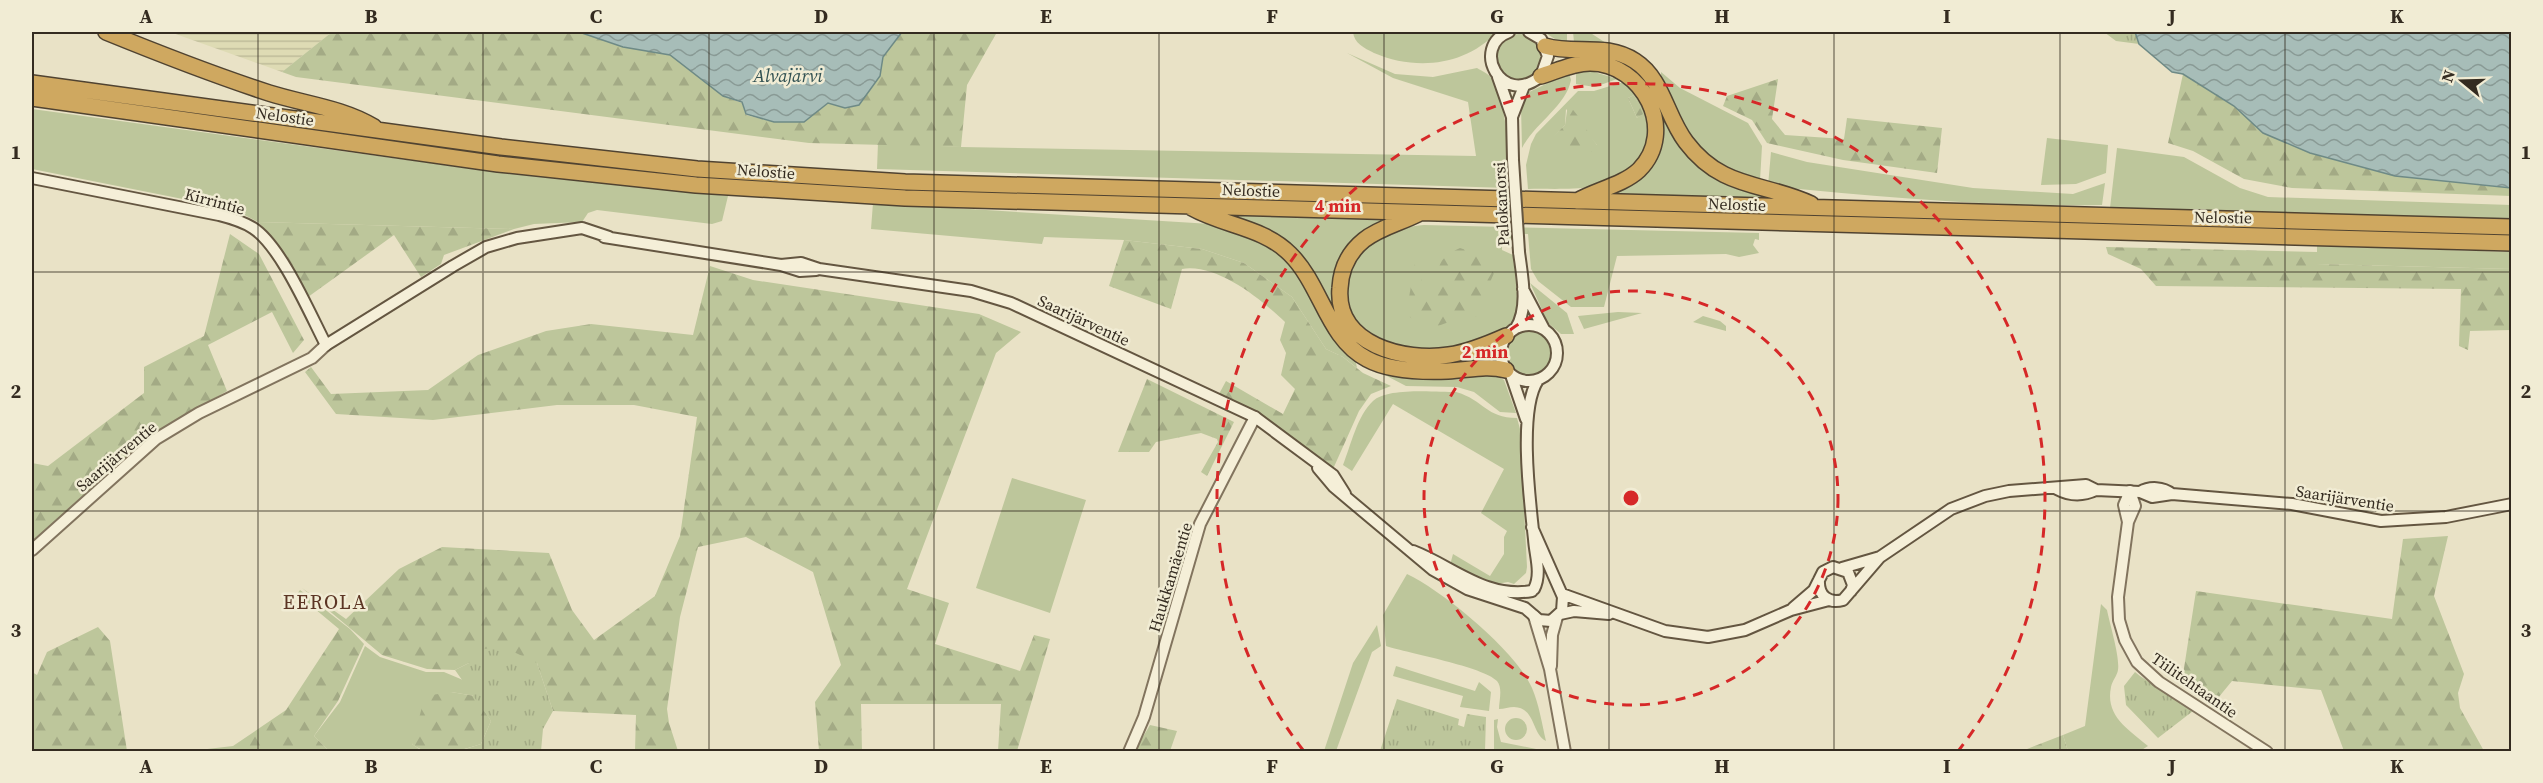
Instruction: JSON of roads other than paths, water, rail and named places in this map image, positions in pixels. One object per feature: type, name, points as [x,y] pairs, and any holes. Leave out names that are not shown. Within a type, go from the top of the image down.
[{"type":"highway","points":[[106,32],[240,84],[312,106],[355,116],[382,132]]},
{"type":"highway","points":[[1536,36],[1560,50],[1592,48],[1609,51],[1635,61],[1658,86],[1686,142],[1708,164],[1737,182],[1790,195],[1818,208]]},
{"type":"highway","points":[[1541,76],[1569,66],[1591,63],[1618,70],[1640,85],[1650,102],[1655,119],[1655,141],[1640,168],[1630,177],[1577,201]]},
{"type":"highway","name":"Nelostie","points":[[32,83],[382,132],[697,169],[905,182],[2511,227]]},
{"type":"highway","name":"Nelostie","points":[[32,98],[498,164],[696,185],[905,198],[2511,243]]},
{"type":"highway","points":[[1190,207],[1213,220],[1254,231],[1289,253],[1312,281],[1343,341],[1367,359],[1415,370],[1445,371],[1487,365],[1509,372]]},
{"type":"highway","points":[[1420,213],[1378,231],[1364,240],[1347,261],[1339,295],[1345,318],[1353,330],[1368,342],[1386,350],[1425,356],[1464,352],[1511,332]]},
{"type":"main road","name":"Palokanorsi","points":[[1506,32],[1491,52],[1493,68],[1512,117],[1523,289],[1521,319],[1511,332]]},
{"type":"main road","points":[[1498,77],[1514,86],[1524,86],[1541,76],[1548,56],[1536,36]]},
{"type":"main road","name":"Palokanorsi","points":[[1512,117],[1524,86]]},
{"type":"main road","name":"Kirrintie","points":[[32,178],[219,215],[238,220],[255,229],[270,243],[326,345]]},
{"type":"main road","name":"Saarijärventie","points":[[32,550],[156,440],[199,413],[293,366],[308,352],[326,345],[486,248],[517,238],[582,228],[609,237],[780,265],[801,263],[819,269],[966,290],[1000,299],[1211,394],[1255,417],[1313,461],[1327,481],[1407,549],[1449,580],[1519,606],[1533,615]]},
{"type":"main road","name":"Palokanorsi","points":[[1523,289],[1544,328]]},
{"type":"main road","points":[[1509,372],[1528,381],[1538,380],[1548,374],[1555,365],[1558,353],[1555,341],[1544,328],[1525,325],[1511,332],[1502,347],[1502,359],[1527,419]]},
{"type":"main road","points":[[1538,380],[1530,395],[1527,419],[1532,527],[1538,570],[1528,601],[1550,669],[1565,752]]},
{"type":"main road","name":"Haukkamäentie","points":[[1129,752],[1144,717],[1200,524],[1255,417]]},
{"type":"main road","name":"Saarijärventie","points":[[1842,568],[1880,556],[1951,509],[1985,496],[2009,491],[2057,489],[2066,494],[2076,494],[2096,490],[2135,492],[2152,497],[2165,497],[2172,494],[2292,504],[2381,521],[2400,522],[2446,517],[2511,504]]},
{"type":"main road","name":"Tiilitehtaantie","points":[[2135,492],[2124,505],[2128,522],[2118,597],[2119,620],[2125,640],[2137,662],[2159,682],[2267,752]]},
{"type":"main road","points":[[1532,527],[1561,593],[1563,605],[1553,628],[1550,669]]},
{"type":"main road","name":"Saarijärventie","points":[[1407,549],[1489,588],[1517,593],[1533,590]]},
{"type":"main road","name":"Saarijärventie","points":[[1851,592],[1880,556]]},
{"type":"main road","points":[[1533,590],[1546,585],[1615,614],[1680,635],[1708,637],[1745,630],[1791,610],[1829,600],[1843,600],[1851,592],[1851,578],[1842,568],[1828,569],[1814,590],[1791,610]]},
{"type":"main road","points":[[1819,580],[1820,592],[1829,600]]},
{"type":"main road","points":[[1533,615],[1546,622],[1574,611],[1615,614]]},
{"type":"water","name":"Alvajärvi","points":[[579,32],[902,32],[883,57],[880,76],[859,105],[845,108],[828,103],[804,122],[774,122],[746,114],[742,102],[723,96],[670,55],[623,47]]},
{"type":"water","points":[[2135,32],[2511,32],[2511,188],[2395,176],[2310,153],[2263,133],[2234,106],[2183,74],[2172,72],[2139,44]]},
{"type":"district","name":"EEROLA","points":[[325,602]]}]
